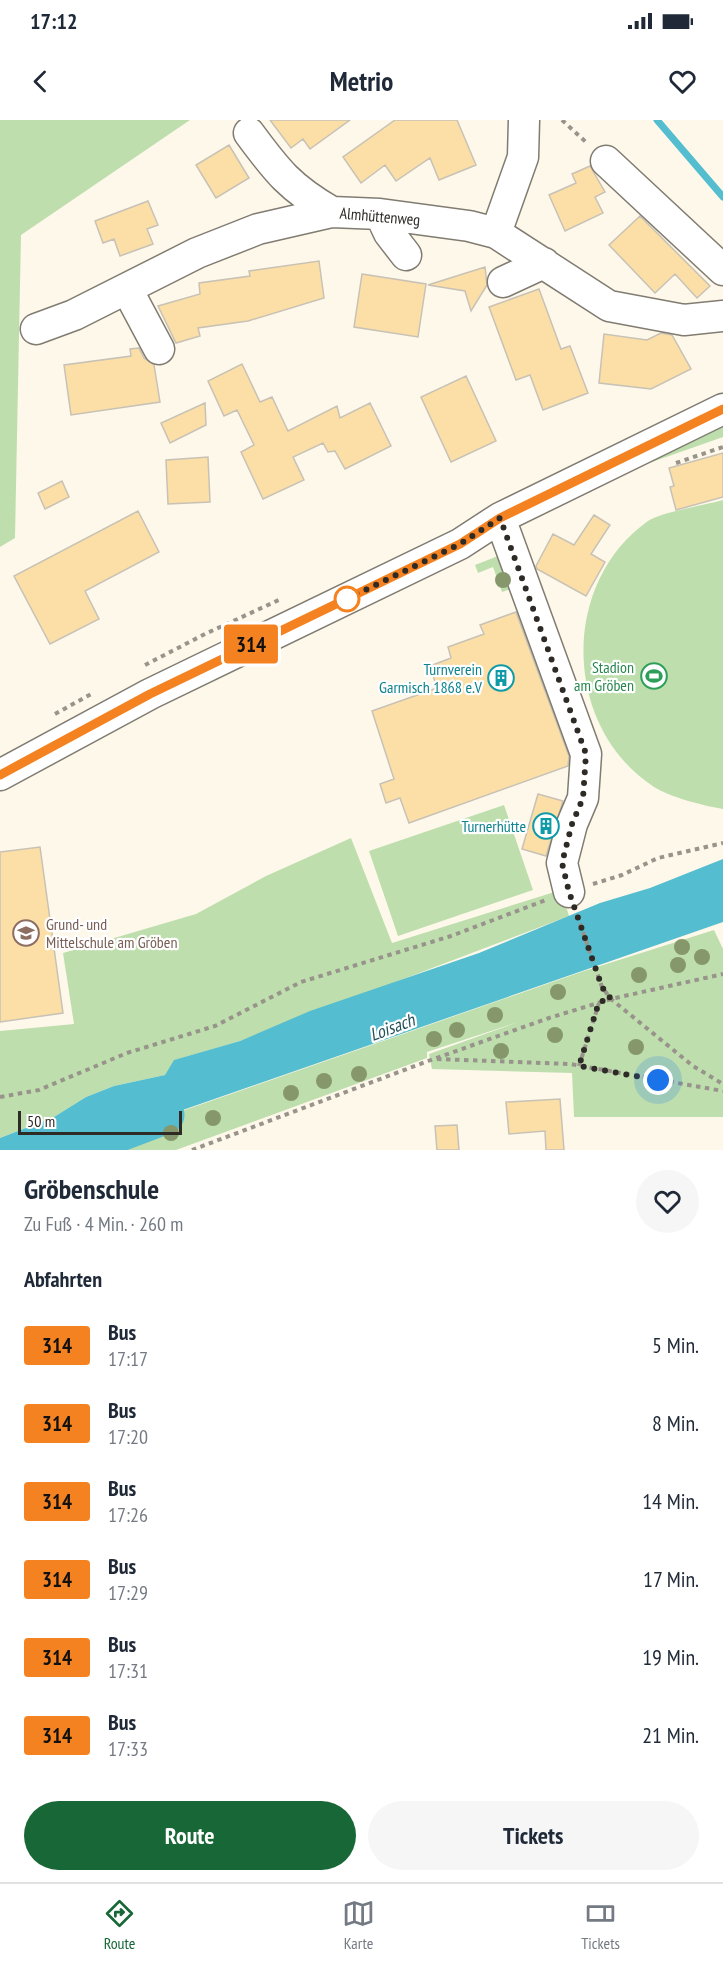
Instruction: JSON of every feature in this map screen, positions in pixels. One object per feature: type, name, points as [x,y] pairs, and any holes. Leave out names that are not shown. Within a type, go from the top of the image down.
[{"type":"street","points":[[496,233],[523,157],[524,120]]},
{"type":"street","points":[[249,133],[281,177],[303,196],[332,212]]},
{"type":"street","points":[[606,161],[723,270]]},
{"type":"street","name":"Almhüttenweg","points":[[36,329],[127,289],[197,253],[248,233],[332,212],[380,214],[469,226],[496,233],[609,306],[684,320],[723,316]]},
{"type":"street","points":[[380,214],[389,233],[406,255]]},
{"type":"street","points":[[503,282],[544,263]]},
{"type":"street","points":[[127,289],[159,349]]},
{"type":"street","points":[[0,775],[150,694],[460,544],[500,518],[723,409]]},
{"type":"street","points":[[500,518],[586,754],[583,798],[572,824],[562,863],[569,892]]},
{"type":"path","points":[[562,120],[606,161]]},
{"type":"path","points":[[0,1096],[39,1090],[127,1053],[215,1026],[301,982],[451,936],[622,875],[658,858],[723,843]]},
{"type":"path","points":[[569,892],[602,987],[611,999],[693,1066],[723,1084]]},
{"type":"path","points":[[192,1150],[433,1059],[599,1002],[723,974]]},
{"type":"path","points":[[579,1066],[599,1002]]},
{"type":"path","points":[[433,1059],[579,1066],[723,1091]]},
{"type":"green space","points":[[0,120],[190,120],[21,235],[15,538],[0,547]]},
{"type":"green space","points":[[723,423],[723,437],[618,474]]},
{"type":"green space","name":"Stadion am Gröben","points":[[723,500],[723,809],[687,801],[661,791],[624,761],[602,729],[588,693],[584,655],[587,617],[599,580],[619,548],[654,518]]},
{"type":"green space","points":[[498,556],[511,589],[502,592],[493,567],[478,573],[475,565]]},
{"type":"green space","points":[[504,805],[533,890],[398,936],[369,851]]},
{"type":"green space","points":[[351,838],[392,943],[561,890],[569,916],[240,1041],[175,1060],[165,1075],[114,1086],[86,1097],[54,1117],[0,1138],[0,1031],[74,1024],[63,953],[196,914],[266,876]]},
{"type":"green space","points":[[714,930],[723,949],[723,1117],[574,1117],[572,1073],[432,1069],[429,1054],[518,1022],[427,1052],[427,1058],[176,1150],[70,1150],[584,971]]},
{"type":"water","points":[[723,859],[723,922],[68,1150],[0,1150],[0,1138],[54,1117],[86,1097],[114,1086],[165,1075],[174,1060],[240,1041],[310,1011],[479,953],[600,903],[650,888]]},
{"type":"building","points":[[270,120],[350,120],[310,149],[303,139],[291,148]]},
{"type":"building","points":[[395,120],[457,120],[476,165],[439,180],[430,158],[396,181],[385,165],[361,183],[343,157]]},
{"type":"building","points":[[229,145],[249,178],[216,198],[196,165]]},
{"type":"building","points":[[590,166],[605,192],[595,197],[603,213],[565,231],[549,195],[576,183],[572,174]]},
{"type":"building","points":[[148,201],[158,225],[147,229],[153,244],[120,256],[114,239],[103,243],[95,221]]},
{"type":"building","points":[[640,216],[710,286],[697,298],[675,274],[655,293],[609,245]]},
{"type":"building","points":[[319,261],[324,298],[248,321],[198,328],[200,336],[176,343],[158,306],[200,294],[199,283],[250,276],[249,271]]},
{"type":"building","points":[[485,267],[487,285],[471,311],[465,291],[428,285]]},
{"type":"building","points":[[362,274],[426,284],[418,337],[354,327]]},
{"type":"building","points":[[539,289],[561,349],[570,346],[588,393],[543,410],[530,375],[516,380],[489,307]]},
{"type":"building","points":[[661,333],[672,335],[691,369],[651,389],[599,383],[604,334],[647,340]]},
{"type":"building","points":[[139,348],[144,358],[154,365],[160,402],[71,415],[64,365],[131,356],[130,349]]},
{"type":"building","points":[[242,364],[260,402],[272,397],[288,431],[337,406],[340,418],[370,403],[391,446],[345,469],[335,451],[328,452],[323,443],[293,457],[304,480],[263,499],[241,452],[254,445],[237,410],[224,416],[208,381]]},
{"type":"building","points":[[466,376],[496,441],[451,462],[421,397]]},
{"type":"building","points":[[205,403],[206,425],[170,443],[161,423]]},
{"type":"building","points":[[723,453],[723,497],[676,510],[670,487],[674,486],[669,468]]},
{"type":"building","points":[[208,457],[210,502],[168,504],[166,460]]},
{"type":"building","points":[[62,481],[69,497],[45,509],[38,493]]},
{"type":"building","points":[[138,511],[159,552],[85,591],[99,619],[50,644],[14,576]]},
{"type":"building","points":[[594,515],[610,525],[591,554],[605,562],[586,596],[537,569],[536,566],[553,534],[574,545]]},
{"type":"building","points":[[516,612],[569,756],[568,766],[409,823],[400,798],[386,803],[380,784],[394,779],[372,711],[437,688],[430,666],[451,658],[448,647],[484,634],[480,625]]},
{"type":"building","name":"Turnerhütte","points":[[538,794],[563,801],[546,856],[522,849]]},
{"type":"building","name":"Grund- und Mittelschule am Gröben","points":[[40,847],[63,1013],[0,1022],[0,852]]},
{"type":"building","points":[[560,1099],[564,1150],[546,1150],[545,1131],[509,1134],[506,1102]]},
{"type":"building","points":[[457,1125],[459,1150],[437,1150],[435,1126]]},
{"type":"waterway","points":[[657,120],[723,197]]},
{"type":"waterway","name":"Loisach","points":[[63,1150],[91,1143],[165,1115]]},
{"type":"bus line","name":"314","points":[[0,775],[229,654],[460,544],[500,518],[723,409]]},
{"type":"place","name":"Stadion am Gröben","points":[[654,676]]},
{"type":"place","name":"Turnverein Garmisch 1868 e.V","points":[[501,678]]},
{"type":"place","name":"Turnerhütte","points":[[546,826]]},
{"type":"place","name":"Grund- und Mittelschule am Gröben","points":[[26,933]]},
{"type":"route","points":[[347,599],[460,544],[500,518],[538,617],[586,754],[583,798],[572,824],[562,863],[569,892],[602,987],[611,999],[599,1002],[579,1066],[658,1080]]}]
